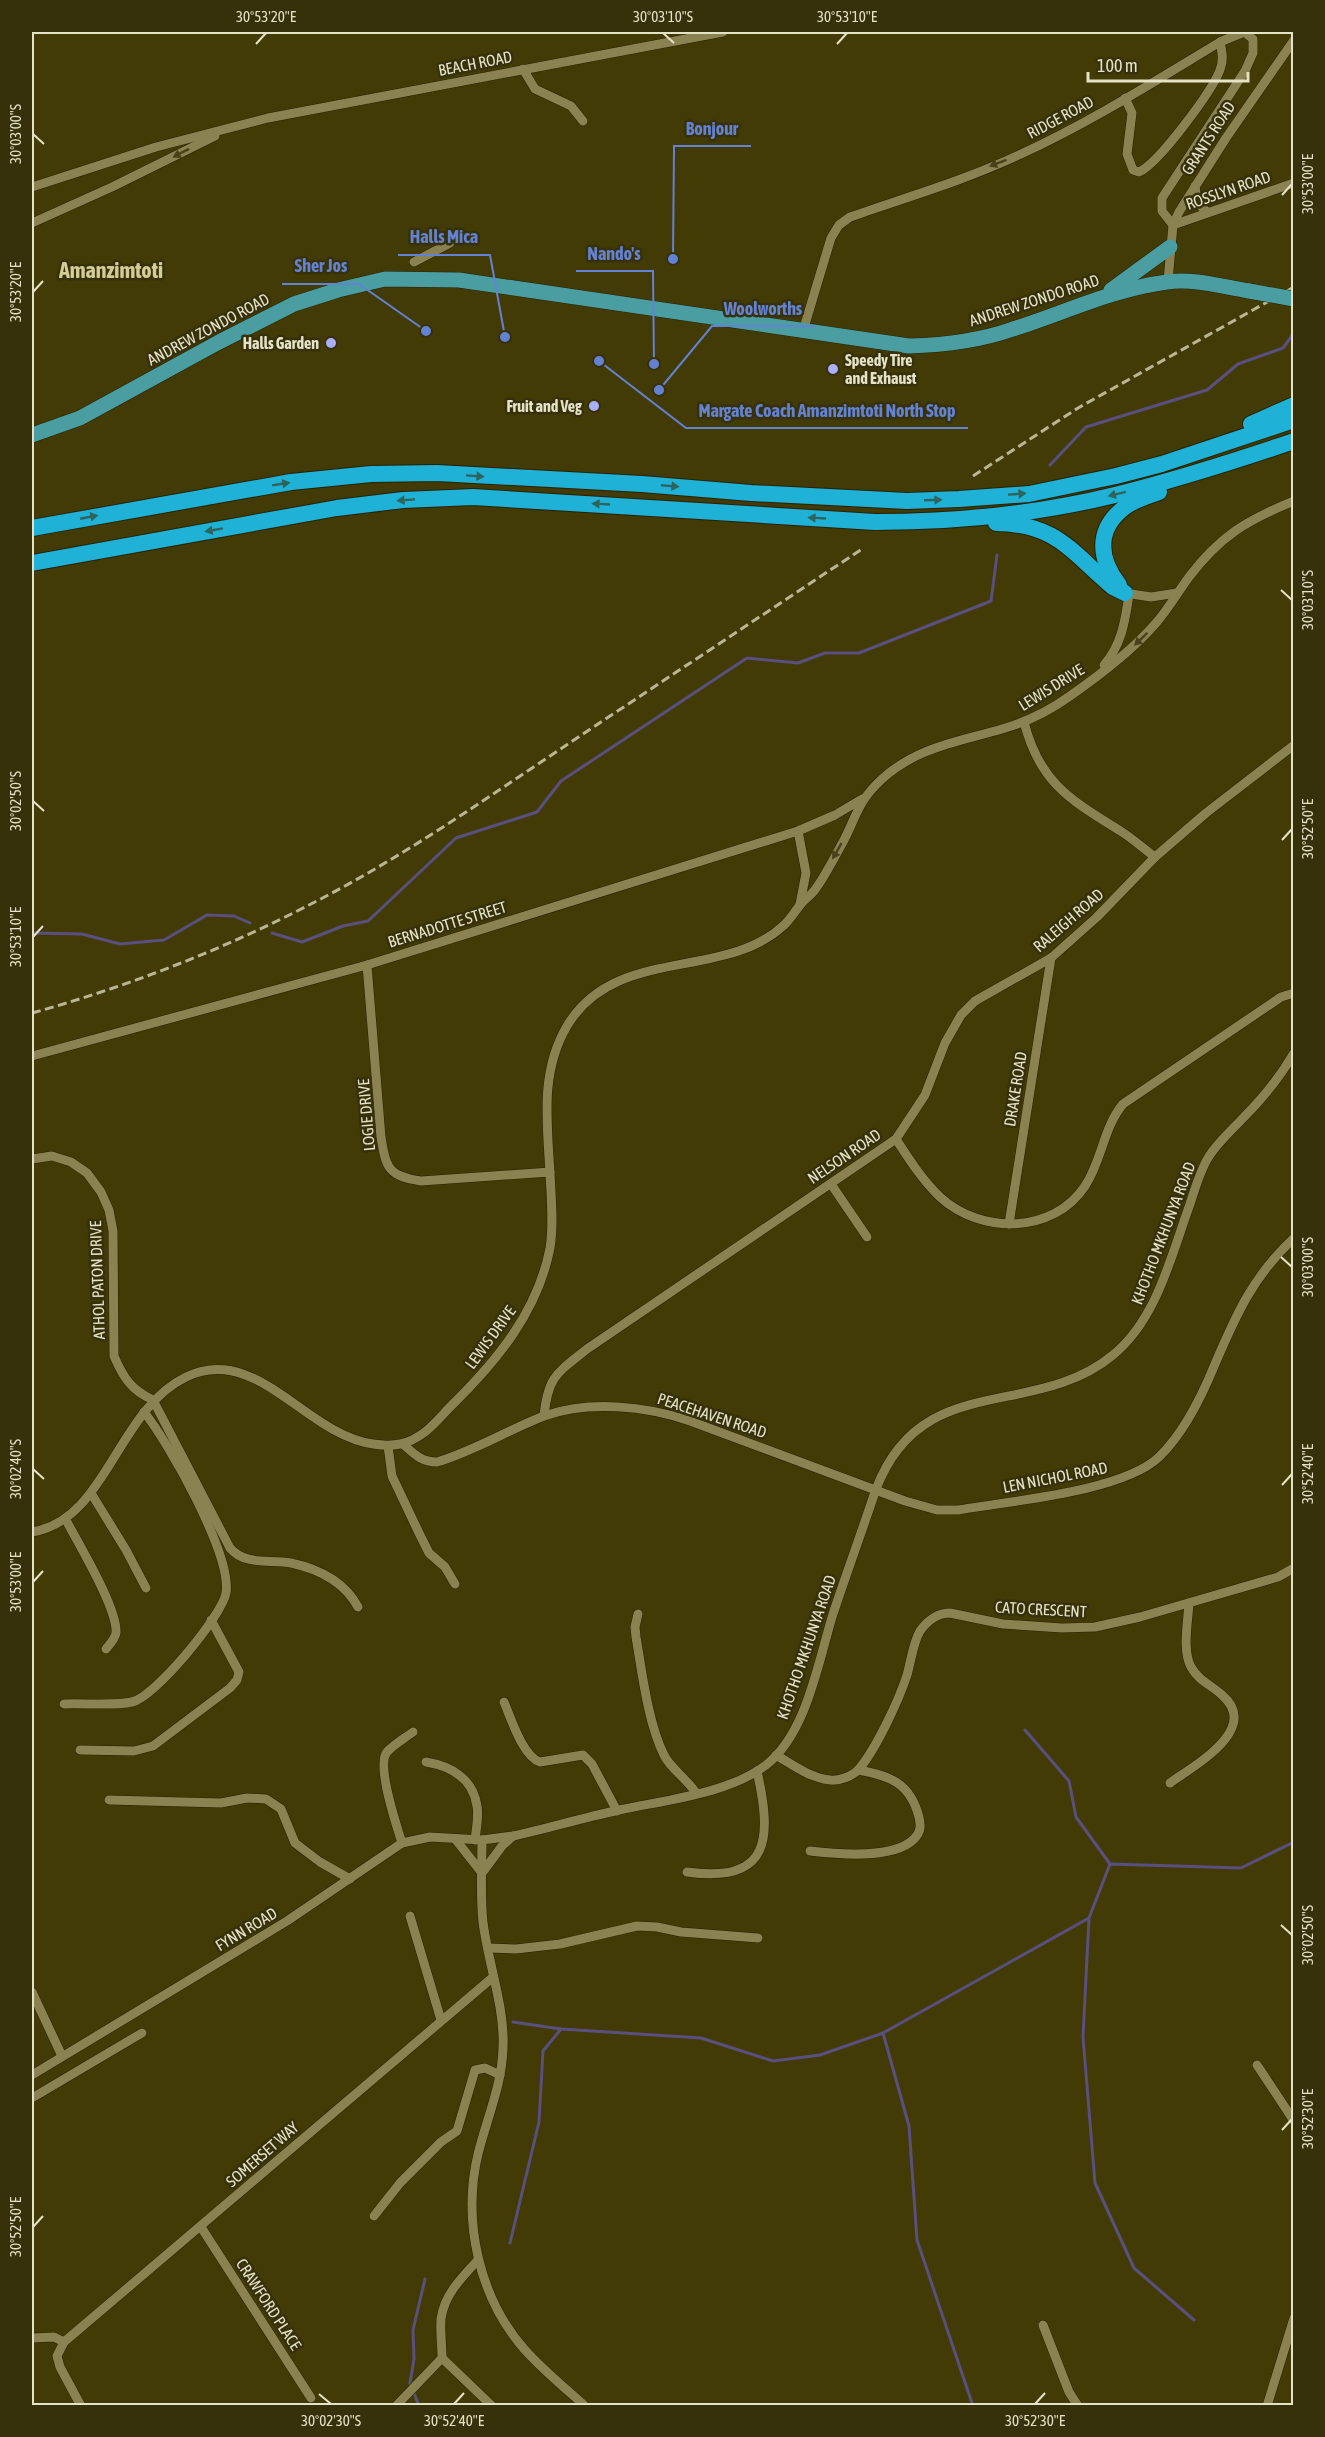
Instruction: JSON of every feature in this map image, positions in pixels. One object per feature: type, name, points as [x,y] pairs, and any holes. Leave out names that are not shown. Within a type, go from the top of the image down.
[{"type":"highway","points":[[1116,476],[1258,421],[1293,405]]},
{"type":"highway","points":[[32,528],[291,482],[371,474],[437,473],[908,501],[1029,494],[1162,464],[1293,420]]},
{"type":"highway","points":[[901,522],[1027,511],[1113,495],[1223,464],[1293,441]]},
{"type":"highway","points":[[1127,594],[1114,579],[1103,558],[1103,534],[1116,515],[1126,506],[1223,464]]},
{"type":"highway","points":[[32,563],[337,508],[403,500],[473,497],[901,522],[1014,523],[1038,528],[1062,542],[1113,587],[1127,594]]},
{"type":"main road","points":[[1099,298],[1170,248]]},
{"type":"main road","name":"ANDREW ZONDO ROAD","points":[[32,435],[80,418],[209,347],[294,304],[338,290],[385,279],[459,280],[909,346],[949,345],[1014,329],[1124,290],[1168,282],[1202,283],[1293,299]]},
{"type":"street","name":"BEACH ROAD","points":[[32,187],[156,147],[233,126],[723,32]]},
{"type":"street","name":"RIDGE ROAD","points":[[803,331],[831,238],[839,225],[850,217],[1020,155],[1083,123],[1220,42],[1238,33],[1248,34],[1254,44],[1252,58],[1214,121],[1162,198],[1162,211],[1173,225]]},
{"type":"street","name":"GRANTS ROAD","points":[[1173,225],[1196,185],[1293,40]]},
{"type":"street","points":[[1125,98],[1132,118],[1127,154],[1133,170],[1139,172],[1149,167],[1166,148],[1214,81],[1222,61],[1220,42]]},
{"type":"street","points":[[523,69],[535,89],[571,105],[583,121]]},
{"type":"street","name":"BEACH ROAD","points":[[32,224],[162,163],[233,126]]},
{"type":"street","points":[[156,147],[162,163]]},
{"type":"street","name":"ROSSLYN ROAD","points":[[1173,225],[1293,183]]},
{"type":"street","points":[[1196,185],[1197,202],[1207,212]]},
{"type":"street","points":[[1168,282],[1173,225]]},
{"type":"street","points":[[414,262],[450,243]]},
{"type":"street","name":"LEWIS DRIVE","points":[[404,1445],[424,1432],[479,1378],[507,1344],[540,1285],[551,1244],[550,1172],[545,1116],[550,1068],[559,1041],[569,1022],[582,1005],[597,993],[640,972],[734,953],[768,938],[788,922],[799,906],[815,890],[843,841],[863,798],[905,761],[928,749],[1024,722],[1067,699],[1142,639],[1160,620],[1200,563],[1231,533],[1244,523],[1293,501]]},
{"type":"street","points":[[1089,682],[1116,648],[1123,632],[1127,594],[1151,597],[1177,593]]},
{"type":"street","points":[[1024,722],[1029,742],[1051,780],[1070,799],[1124,833],[1155,857]]},
{"type":"street","name":"RALEIGH ROAD","points":[[896,1139],[925,1095],[945,1043],[961,1015],[975,1002],[1051,957],[1097,917],[1155,857],[1206,813],[1293,745]]},
{"type":"street","name":"BERNADOTTE STREET","points":[[32,1056],[367,965],[798,831],[836,814],[863,798]]},
{"type":"street","name":"LEWIS DRIVE","points":[[798,831],[806,873],[799,906]]},
{"type":"street","name":"DRAKE ROAD","points":[[1009,1224],[1051,957]]},
{"type":"street","name":"LOGIE DRIVE","points":[[367,965],[381,1137],[386,1163],[392,1172],[407,1179],[421,1181],[550,1172]]},
{"type":"street","name":"NELSON ROAD","points":[[544,1416],[547,1391],[553,1378],[587,1349],[896,1139],[918,1173],[940,1197],[973,1218],[1009,1224],[1041,1221],[1061,1210],[1078,1195],[1093,1172],[1113,1116],[1123,1104],[1281,997],[1293,993]]},
{"type":"street","name":"KHOTHO MKHUNYA ROAD","points":[[478,1840],[513,1836],[696,1793],[737,1781],[758,1771],[776,1755],[796,1727],[809,1694],[876,1489],[894,1452],[928,1420],[964,1405],[1041,1389],[1077,1377],[1099,1366],[1131,1338],[1151,1308],[1208,1158],[1272,1087],[1293,1053]]},
{"type":"street","name":"ATHOL PATON DRIVE","points":[[32,1159],[52,1156],[71,1162],[87,1173],[101,1192],[109,1210],[112,1231],[114,1356],[122,1374],[131,1386],[153,1400]]},
{"type":"street","points":[[831,1184],[867,1236]]},
{"type":"street","name":"LEN NICHOL ROAD","points":[[876,1489],[905,1501],[946,1511],[1093,1487],[1141,1469],[1157,1459],[1171,1444],[1204,1389],[1227,1334],[1251,1289],[1264,1269],[1293,1238]]},
{"type":"street","points":[[32,1532],[48,1530],[66,1520],[91,1493],[153,1400],[170,1386],[193,1374],[233,1371],[248,1375],[274,1390],[326,1427],[347,1438],[388,1446],[404,1445]]},
{"type":"street","points":[[153,1400],[214,1520],[235,1554],[254,1560],[290,1563],[323,1574],[343,1586],[352,1595],[358,1607]]},
{"type":"street","name":"PEACEHAVEN ROAD","points":[[404,1445],[418,1458],[428,1462],[437,1462],[544,1416],[583,1408],[634,1408],[655,1411],[690,1421],[876,1489]]},
{"type":"street","points":[[64,1704],[132,1702],[147,1695],[166,1677],[211,1620],[226,1593],[225,1576],[215,1542],[170,1448],[144,1413]]},
{"type":"street","points":[[388,1446],[392,1476],[418,1533],[429,1553],[445,1567],[455,1584]]},
{"type":"street","points":[[91,1493],[146,1588]]},
{"type":"street","points":[[66,1520],[113,1614],[116,1631],[114,1639],[106,1649]]},
{"type":"street","name":"CATO CRESCENT","points":[[858,1770],[882,1729],[901,1688],[919,1633],[929,1620],[941,1613],[1003,1624],[1084,1628],[1140,1617],[1278,1577],[1293,1568]]},
{"type":"street","points":[[1170,1783],[1209,1755],[1228,1737],[1233,1727],[1232,1706],[1222,1694],[1201,1680],[1191,1666],[1187,1655],[1189,1602]]},
{"type":"street","points":[[638,1614],[635,1627],[636,1637],[656,1734],[668,1762],[683,1775],[696,1793]]},
{"type":"street","points":[[80,1750],[135,1751],[153,1746],[230,1688],[237,1680],[239,1672],[232,1654],[211,1620]]},
{"type":"street","points":[[504,1702],[524,1747],[534,1761],[583,1755],[592,1764],[617,1811]]},
{"type":"street","points":[[402,1843],[393,1816],[383,1764],[387,1752],[413,1732]]},
{"type":"street","points":[[776,1755],[808,1774],[831,1780],[846,1778],[858,1770],[874,1773],[903,1785],[914,1800],[921,1824],[920,1831],[914,1840],[899,1847],[866,1855],[810,1851]]},
{"type":"street","points":[[426,1762],[453,1769],[472,1791],[477,1806],[483,1921],[492,1978],[501,2014],[503,2036],[500,2075],[478,2155],[473,2204],[474,2240],[478,2260],[491,2295],[524,2349],[585,2406]]},
{"type":"street","points":[[687,1872],[728,1874],[747,1866],[756,1859],[761,1851],[765,1818],[764,1798],[758,1771]]},
{"type":"street","points":[[109,1800],[221,1803],[247,1798],[266,1799],[281,1809],[295,1843],[320,1862],[350,1879]]},
{"type":"street","points":[[482,1873],[502,1846],[513,1836]]},
{"type":"street","name":"FYNN ROAD","points":[[32,2074],[287,1921],[402,1843],[430,1837],[478,1840]]},
{"type":"street","points":[[456,1840],[482,1873]]},
{"type":"street","points":[[410,1916],[441,2020]]},
{"type":"street","points":[[488,1948],[516,1949],[560,1944],[637,1926],[758,1938]]},
{"type":"street","name":"SOMERSET WAY","points":[[81,2406],[60,2367],[57,2356],[64,2342],[492,1978]]},
{"type":"street","points":[[32,1992],[62,2056]]},
{"type":"street","points":[[32,2098],[141,2033]]},
{"type":"street","points":[[1257,2065],[1293,2121]]},
{"type":"street","points":[[374,2216],[400,2183],[441,2142],[457,2131],[475,2070],[485,2068],[500,2075]]},
{"type":"street","name":"CRAWFORD PLACE","points":[[201,2227],[311,2398]]},
{"type":"street","points":[[478,2260],[458,2282],[446,2301],[441,2319],[442,2358],[492,2406]]},
{"type":"street","points":[[1267,2406],[1293,2318]]},
{"type":"street","points":[[1043,2325],[1069,2392],[1078,2406]]},
{"type":"street","points":[[32,2338],[54,2337],[64,2342]]},
{"type":"street","points":[[397,2405],[442,2358]]},
{"type":"waterway","points":[[1050,465],[1086,427],[1207,390],[1238,364],[1283,348],[1294,333]]},
{"type":"waterway","points":[[272,933],[302,942],[343,926],[368,921],[456,838],[537,812],[561,781],[747,658],[798,663],[825,653],[859,653],[991,601],[997,555]]},
{"type":"waterway","points":[[32,933],[82,934],[120,944],[164,940],[207,915],[234,916],[250,923]]},
{"type":"waterway","points":[[1025,1730],[1069,1781],[1076,1817],[1110,1864]]},
{"type":"waterway","points":[[513,2022],[561,2029],[701,2038],[773,2061],[820,2055],[883,2033],[1089,1918],[1110,1864],[1241,1868],[1294,1842]]},
{"type":"waterway","points":[[1089,1918],[1083,2037],[1095,2183],[1134,2268],[1194,2320]]},
{"type":"waterway","points":[[510,2243],[539,2122],[543,2051],[561,2029]]},
{"type":"waterway","points":[[883,2033],[909,2126],[917,2240],[973,2406]]},
{"type":"waterway","points":[[419,2406],[410,2383],[414,2359],[413,2330],[425,2279]]},
{"type":"railway","points":[[973,476],[1078,408],[1294,287]]},
{"type":"railway","points":[[32,1013],[138,979],[208,952],[345,886],[450,823],[862,549]]},
{"type":"place","name":"Bonjour","points":[[673,259]]},
{"type":"place","name":"Sher Jos","points":[[426,331]]},
{"type":"place","name":"Halls Mica","points":[[505,337]]},
{"type":"place","name":"Halls Garden","points":[[331,343]]},
{"type":"place","name":"Margate Coach Amanzimtoti North Stop","points":[[599,361]]},
{"type":"place","name":"Nando's","points":[[654,364]]},
{"type":"place","name":"Speedy Tire and Exhaust","points":[[833,369]]},
{"type":"place","name":"Woolworths","points":[[659,390]]},
{"type":"place","name":"Fruit and Veg","points":[[594,406]]},
{"type":"district","name":"Amanzimtoti","points":[[111,270]]}]
